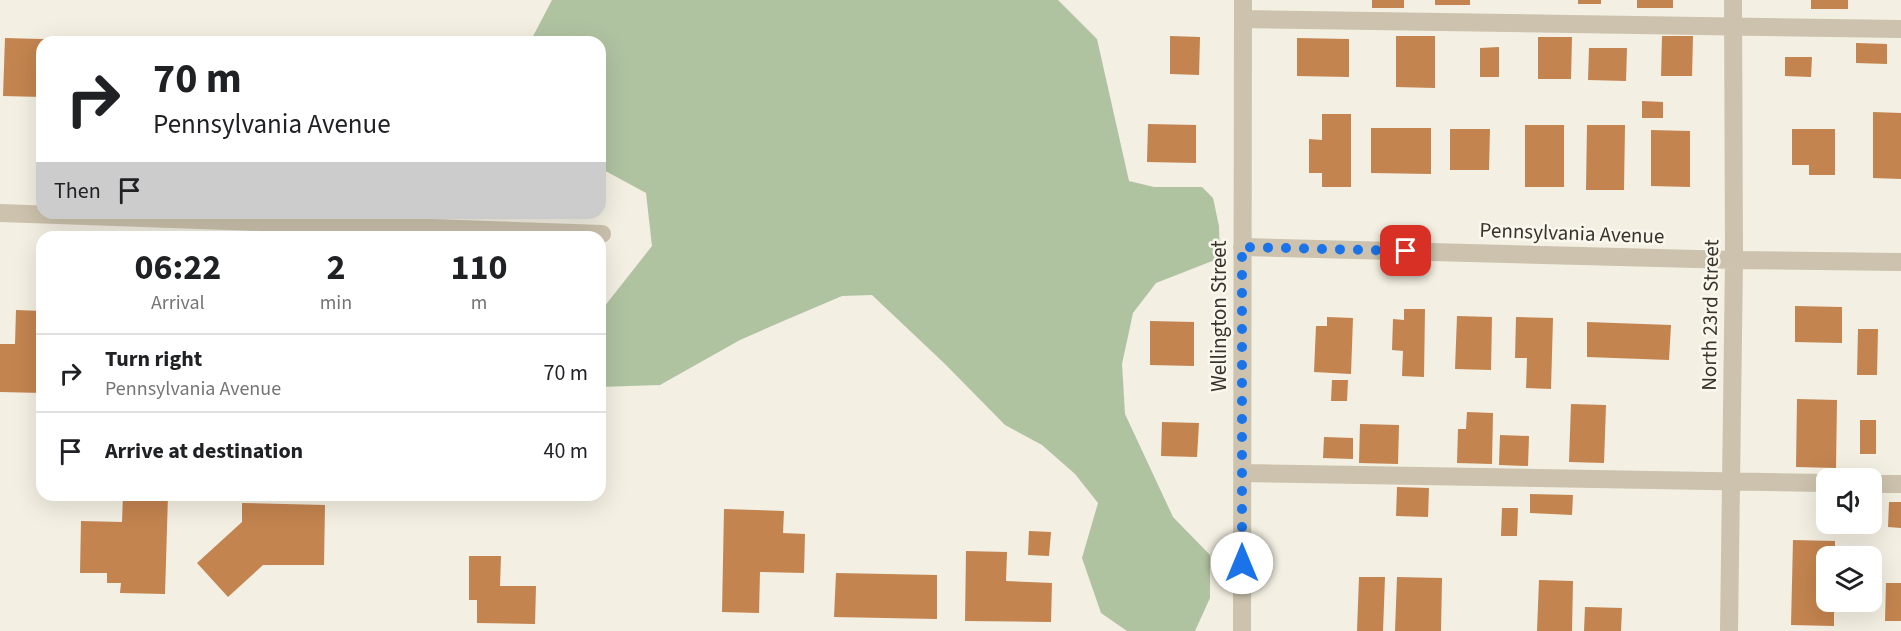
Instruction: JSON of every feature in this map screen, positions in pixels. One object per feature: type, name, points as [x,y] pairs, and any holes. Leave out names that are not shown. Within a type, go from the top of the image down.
[{"type":"street","name":"Wellington Street","points":[[1242,631],[1243,0]]},
{"type":"street","name":"North 23rd Street","points":[[1729,631],[1734,260],[1733,0]]},
{"type":"street","points":[[1243,19],[1901,29]]},
{"type":"street","points":[[0,213],[36,214]]},
{"type":"street","points":[[172,219],[516,231]]},
{"type":"street","name":"Pennsylvania Avenue","points":[[1242,247],[1734,260],[1901,262]]},
{"type":"street","points":[[1242,473],[1816,483]]},
{"type":"street","points":[[1882,484],[1901,484]]},
{"type":"green space","points":[[552,0],[1058,0],[1097,39],[1129,181],[1154,187],[1202,187],[1213,198],[1219,226],[1220,258],[1156,283],[1133,313],[1122,364],[1125,414],[1173,517],[1210,555],[1210,598],[1195,631],[1127,631],[1101,613],[1082,558],[1098,503],[1075,474],[1042,445],[1005,425],[872,295],[842,296],[740,340],[660,385],[606,387],[606,304],[652,246],[646,193],[606,171],[606,36],[533,36]]},
{"type":"building","points":[[1372,0],[1404,0],[1404,8],[1372,8]]},
{"type":"building","points":[[1435,0],[1470,0],[1470,5],[1435,5]]},
{"type":"building","points":[[1578,0],[1601,0],[1601,4],[1578,4]]},
{"type":"building","points":[[1637,0],[1673,0],[1673,8],[1637,8]]},
{"type":"building","points":[[1811,0],[1848,0],[1848,9],[1811,9]]},
{"type":"building","points":[[1170,36],[1200,37],[1199,75],[1170,74]]},
{"type":"building","points":[[1396,36],[1435,36],[1435,88],[1396,87]]},
{"type":"building","points":[[1662,36],[1693,36],[1692,76],[1661,76]]},
{"type":"building","points":[[1538,37],[1572,37],[1571,79],[1538,79]]},
{"type":"building","points":[[5,38],[36,39],[36,97],[3,96]]},
{"type":"building","points":[[1297,38],[1349,39],[1349,77],[1297,76]]},
{"type":"building","points":[[1856,43],[1887,44],[1887,64],[1856,63]]},
{"type":"building","points":[[1499,47],[1499,77],[1480,77],[1480,48]]},
{"type":"building","points":[[1589,48],[1627,48],[1626,81],[1588,80]]},
{"type":"building","points":[[1785,57],[1812,57],[1811,77],[1785,76]]},
{"type":"building","points":[[1642,101],[1663,102],[1663,118],[1642,118]]},
{"type":"building","points":[[1873,112],[1901,113],[1901,179],[1873,178]]},
{"type":"building","points":[[1322,114],[1351,114],[1351,187],[1322,187],[1322,173],[1309,173],[1309,139],[1322,140]]},
{"type":"building","points":[[1148,124],[1196,125],[1196,163],[1147,162]]},
{"type":"building","points":[[1525,125],[1564,125],[1564,187],[1525,187]]},
{"type":"building","points":[[1587,125],[1625,125],[1624,190],[1586,190]]},
{"type":"building","points":[[1371,128],[1431,128],[1431,174],[1371,173]]},
{"type":"building","points":[[1450,129],[1490,129],[1489,170],[1450,170]]},
{"type":"building","points":[[1792,129],[1835,129],[1835,175],[1809,175],[1809,165],[1792,165]]},
{"type":"building","points":[[1651,130],[1690,131],[1690,187],[1651,186]]},
{"type":"building","points":[[1795,306],[1842,307],[1842,343],[1795,342]]},
{"type":"building","points":[[1404,309],[1425,309],[1424,377],[1402,376],[1403,351],[1392,350],[1393,319],[1404,320]]},
{"type":"building","points":[[16,310],[36,311],[36,393],[0,392],[0,344],[15,344]]},
{"type":"building","points":[[1457,316],[1492,317],[1491,370],[1455,369]]},
{"type":"building","points":[[1327,317],[1353,318],[1351,374],[1314,372],[1316,326],[1327,326]]},
{"type":"building","points":[[1516,317],[1553,318],[1551,389],[1526,388],[1527,358],[1515,358]]},
{"type":"building","points":[[1150,321],[1194,322],[1194,366],[1150,365]]},
{"type":"building","points":[[1587,322],[1671,325],[1669,360],[1587,357]]},
{"type":"building","points":[[1858,329],[1878,329],[1877,375],[1857,375]]},
{"type":"building","points":[[1332,380],[1348,380],[1347,401],[1331,401]]},
{"type":"building","points":[[1797,399],[1837,400],[1836,468],[1796,467]]},
{"type":"building","points":[[1571,404],[1606,405],[1604,463],[1569,462]]},
{"type":"building","points":[[1467,412],[1493,413],[1492,464],[1457,463],[1458,429],[1466,429]]},
{"type":"building","points":[[1860,420],[1876,420],[1876,454],[1860,454]]},
{"type":"building","points":[[1162,422],[1199,423],[1197,457],[1161,456]]},
{"type":"building","points":[[1360,424],[1399,425],[1398,464],[1359,463]]},
{"type":"building","points":[[1500,435],[1529,436],[1528,466],[1499,465]]},
{"type":"building","points":[[1324,437],[1353,438],[1353,459],[1323,458]]},
{"type":"building","points":[[1397,487],[1429,488],[1428,517],[1396,516]]},
{"type":"building","points":[[1530,494],[1573,495],[1572,515],[1530,513]]},
{"type":"building","points":[[123,501],[168,501],[165,594],[120,593],[121,583],[107,583],[107,573],[80,573],[81,521],[122,522]]},
{"type":"building","points":[[1889,502],[1901,502],[1901,528],[1888,527]]},
{"type":"building","points":[[242,503],[325,505],[324,565],[263,565],[228,597],[197,563],[242,522]]},
{"type":"building","points":[[1502,508],[1518,508],[1517,536],[1501,536]]},
{"type":"building","points":[[724,509],[784,511],[783,533],[805,534],[804,573],[760,572],[759,613],[722,612]]},
{"type":"building","points":[[1029,531],[1051,532],[1049,556],[1028,555]]},
{"type":"building","points":[[1793,540],[1835,541],[1835,546],[1816,546],[1816,612],[1834,612],[1834,626],[1791,625]]},
{"type":"building","points":[[966,551],[1007,552],[1006,581],[1052,583],[1051,622],[965,621]]},
{"type":"building","points":[[469,556],[501,556],[500,586],[536,586],[535,624],[477,623],[477,600],[469,600]]},
{"type":"building","points":[[836,573],[937,575],[937,619],[834,617]]},
{"type":"building","points":[[1359,577],[1385,577],[1383,631],[1357,631]]},
{"type":"building","points":[[1397,577],[1442,578],[1441,631],[1395,631]]},
{"type":"building","points":[[1539,580],[1573,581],[1572,631],[1537,631]]},
{"type":"building","points":[[1886,583],[1901,583],[1901,621],[1885,621]]},
{"type":"building","points":[[1585,607],[1622,608],[1621,631],[1584,631]]},
{"type":"route","points":[[1242,563],[1242,247],[1406,251]]}]
